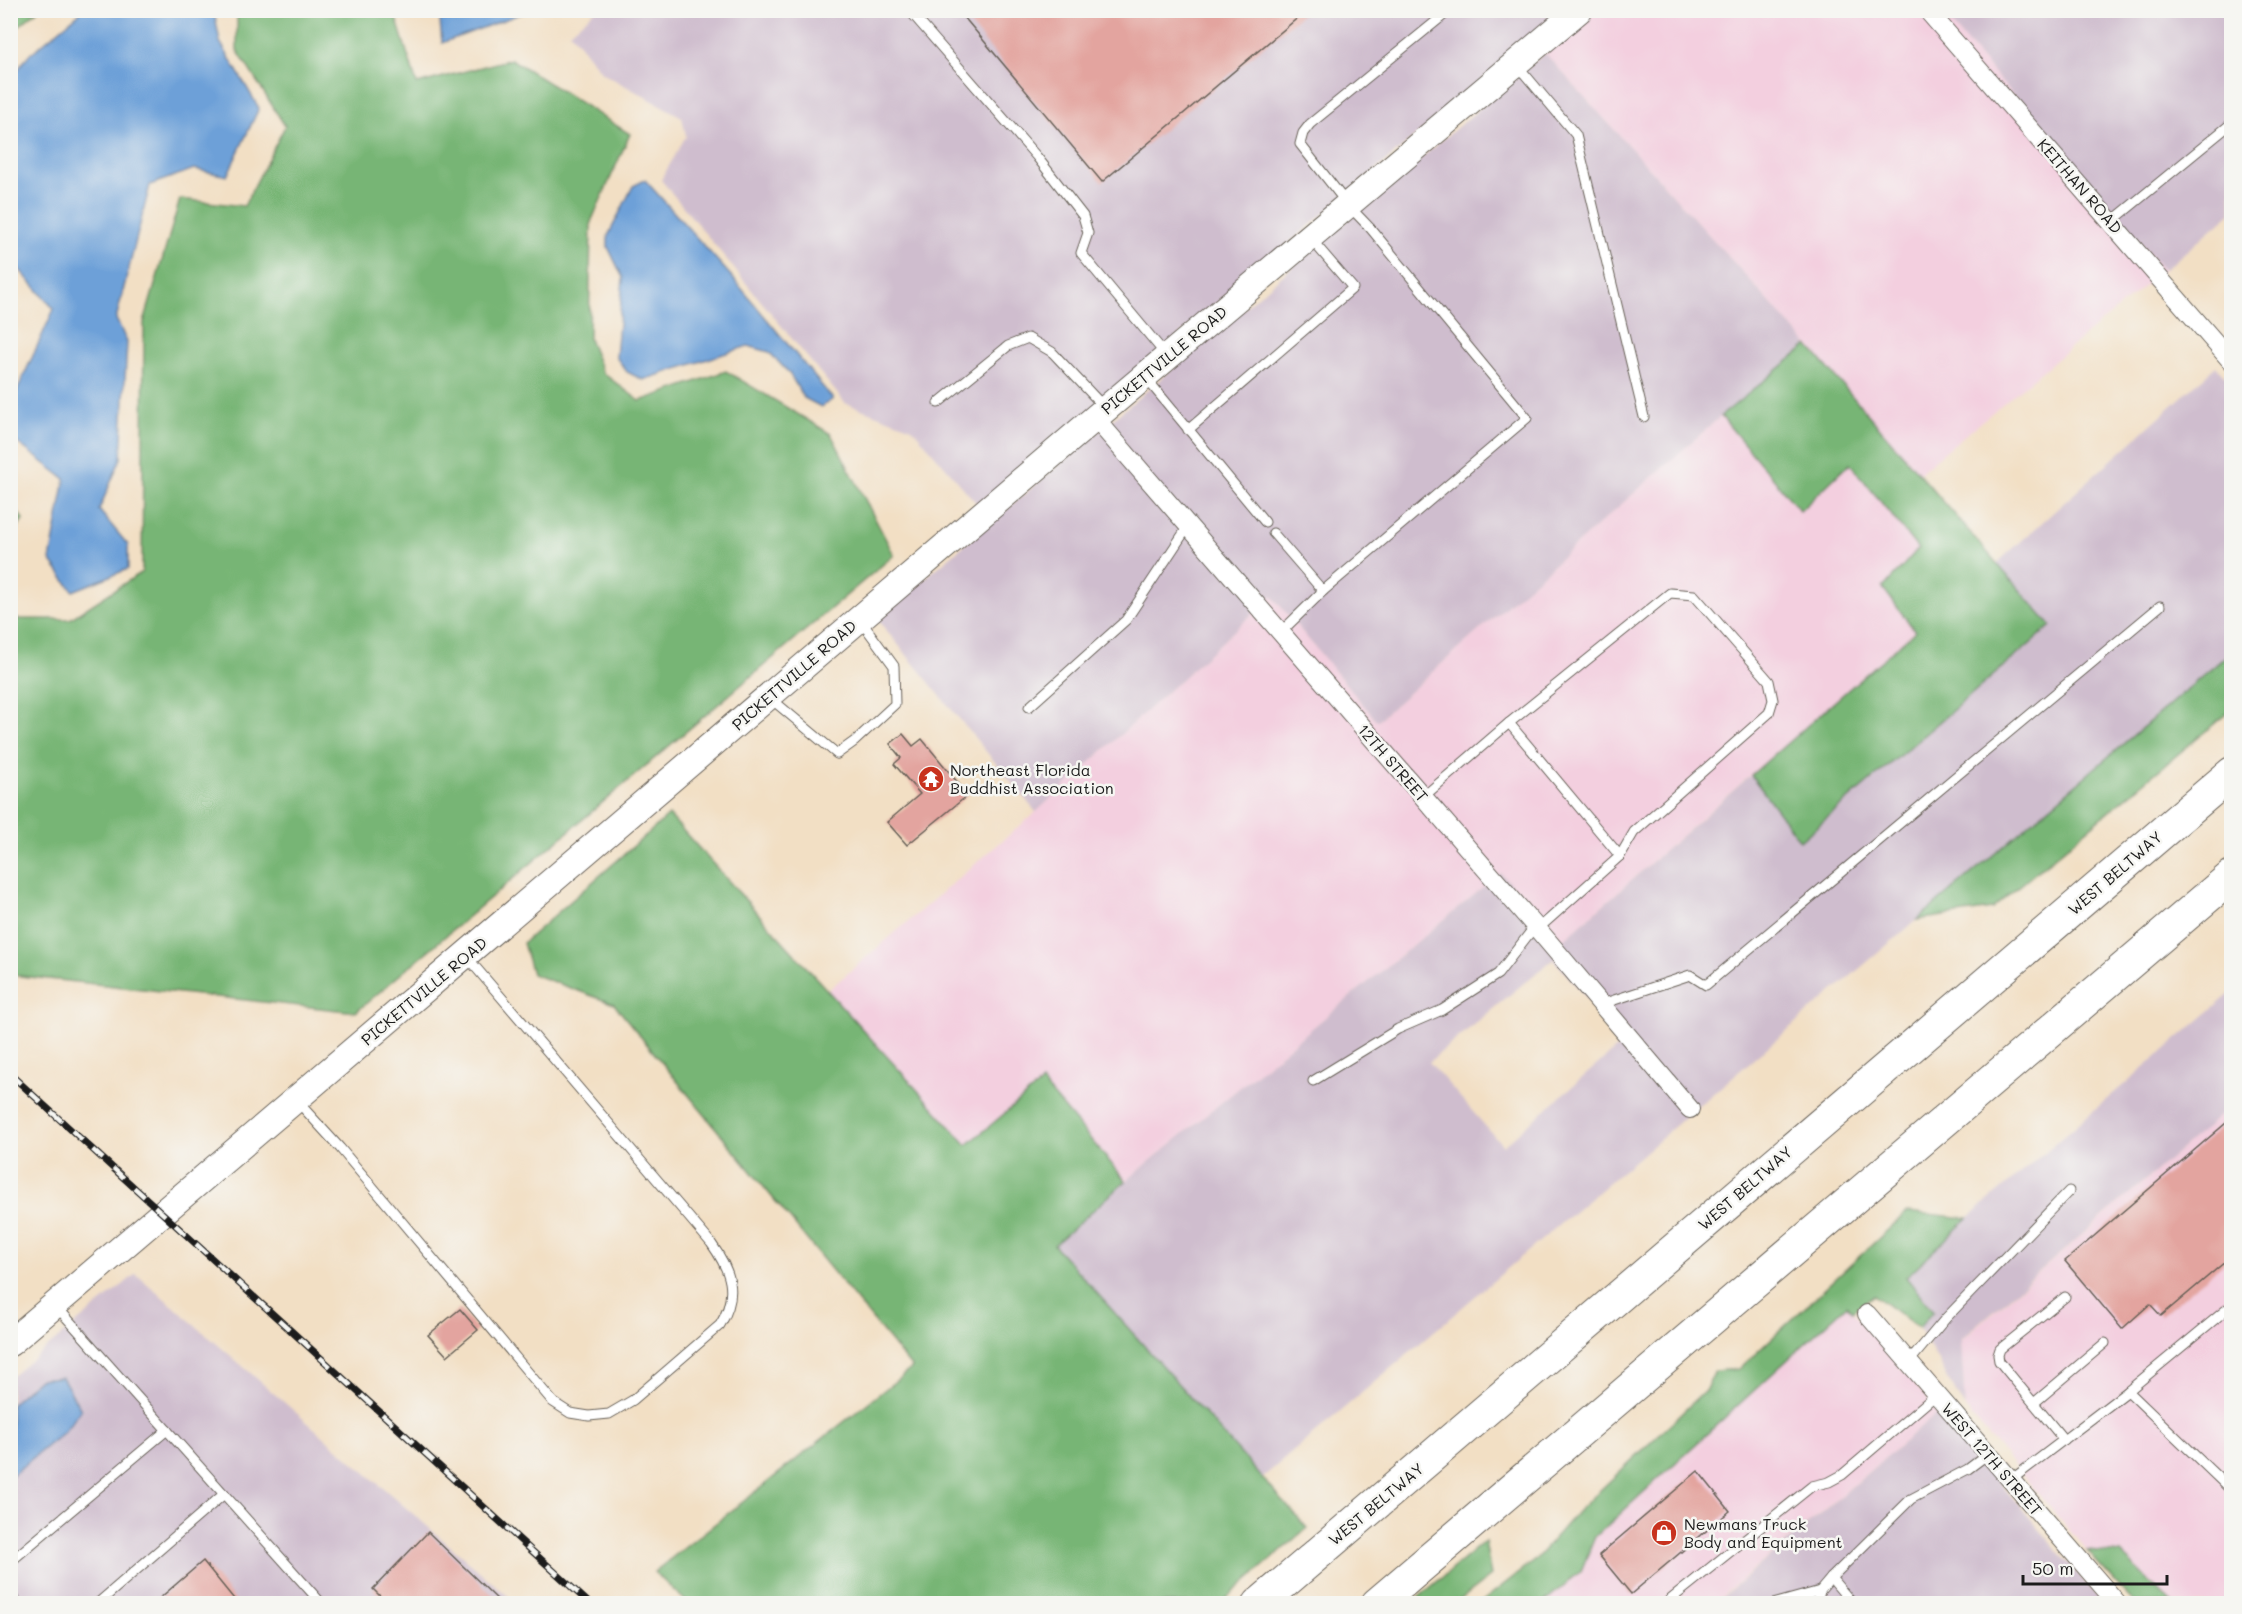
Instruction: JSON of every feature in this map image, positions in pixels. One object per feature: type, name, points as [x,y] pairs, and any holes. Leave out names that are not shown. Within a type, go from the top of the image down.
[{"type":"highway","name":"WEST BELTWAY","points":[[1259,1604],[2232,773]]},
{"type":"highway","points":[[1377,1604],[2232,876]]},
{"type":"street","name":"PICKETTVILLE ROAD","points":[[10,1343],[1101,413],[1579,10]]},
{"type":"street","name":"KEITHAN ROAD","points":[[1928,10],[2232,362]]},
{"type":"street","name":"12TH STREET","points":[[1101,413],[1189,525],[1690,1109]]},
{"type":"street","name":"WEST 12TH STREET","points":[[1867,1314],[2118,1604]]},
{"type":"lane","points":[[909,10],[1037,157],[1083,216],[1088,233],[1081,253],[1168,357]]},
{"type":"lane","points":[[1281,632],[1323,591],[1527,418],[1371,229],[1348,205],[1300,144],[1303,133],[1310,124],[1450,10]]},
{"type":"lane","points":[[1516,64],[1576,135],[1644,417]]},
{"type":"lane","points":[[2111,222],[2232,123]]},
{"type":"lane","points":[[1188,430],[1353,288],[1310,237]]},
{"type":"lane","points":[[938,403],[1008,346],[1028,338],[1052,352],[1101,413]]},
{"type":"lane","points":[[1144,377],[1265,522]]},
{"type":"lane","points":[[1029,707],[1126,620],[1189,525]]},
{"type":"lane","points":[[1274,532],[1323,591]]},
{"type":"lane","points":[[1313,1081],[1398,1029],[1442,1010],[1498,974],[1536,927],[1620,856],[1634,832],[1769,713],[1773,700],[1769,681],[1694,595],[1670,592],[1423,796]]},
{"type":"lane","points":[[1602,1004],[1690,975],[1706,985],[2160,606]]},
{"type":"lane","points":[[769,697],[837,754],[855,741],[895,704],[894,666],[860,619]]},
{"type":"lane","points":[[1509,723],[1620,856]]},
{"type":"lane","points":[[296,1100],[340,1148],[553,1402],[570,1413],[589,1416],[609,1414],[633,1400],[720,1325],[729,1311],[732,1294],[728,1273],[722,1258],[711,1243],[465,956]]},
{"type":"lane","points":[[1909,1362],[1946,1318],[2069,1191]]},
{"type":"lane","points":[[2064,1440],[1999,1361],[1998,1355],[2005,1345],[2065,1297]]},
{"type":"lane","points":[[55,1305],[322,1604]]},
{"type":"lane","points":[[2011,1480],[2128,1392],[2232,1305]]},
{"type":"lane","points":[[2034,1404],[2105,1343]]},
{"type":"lane","points":[[2128,1392],[2232,1491]]},
{"type":"lane","points":[[1665,1604],[1812,1486],[1829,1482],[1842,1475],[1937,1394]]},
{"type":"lane","points":[[10,1562],[167,1430]]},
{"type":"lane","points":[[1817,1604],[1820,1591],[1831,1578],[1911,1499],[1968,1469],[1988,1454]]},
{"type":"lane","points":[[97,1604],[224,1494]]},
{"type":"lane","points":[[1831,1578],[1853,1604]]},
{"type":"lane","points":[[1773,1604],[1820,1591]]},
{"type":"lane","points":[[10,1595],[18,1604]]},
{"type":"shaded area","points":[[596,10],[1564,11],[978,505],[912,428],[845,403],[661,180],[686,136],[682,117],[602,73],[570,32]]},
{"type":"shaded area","points":[[1595,11],[1940,11],[2164,270],[1919,473],[1808,345],[1545,53]]},
{"type":"shaded area","points":[[1940,11],[2231,11],[2231,213],[2164,270]]},
{"type":"shaded area","points":[[1545,53],[1808,345],[1721,416],[1377,721],[1272,596],[1036,812],[877,619]]},
{"type":"shaded area","points":[[2216,366],[2231,383],[2231,652],[1262,1478],[1053,1245],[1126,1181],[1501,873],[1561,942],[1751,775],[1800,840],[2051,626],[1997,563]],"holes":[[[1553,959],[1625,1041],[1503,1146],[1429,1062]]]},
{"type":"shaded area","points":[[1721,416],[1800,510],[1850,463],[1918,549],[1915,630],[1561,942],[1501,873],[1126,1181],[1042,1082],[967,1145],[827,991],[1036,812],[1272,596],[1377,721]]},
{"type":"shaded area","points":[[2231,993],[2231,1106],[1961,1339],[1965,1408],[1919,1328],[1933,1310],[1906,1277],[1968,1218]]},
{"type":"shaded area","points":[[2231,1106],[2231,1603],[2172,1603],[2121,1554],[2087,1551],[1965,1408],[1961,1340]]},
{"type":"shaded area","points":[[136,1274],[516,1603],[11,1604],[11,1377]]},
{"type":"shaded area","points":[[1847,1305],[1939,1412],[1714,1603],[1543,1604],[1581,1571],[1595,1537]]},
{"type":"shaded area","points":[[1939,1412],[2103,1603],[1714,1604]]},
{"type":"green space","points":[[11,10],[37,10],[37,11],[11,33]]},
{"type":"green space","points":[[237,11],[394,11],[417,84],[511,59],[630,134],[591,222],[589,339],[603,373],[640,401],[726,371],[831,434],[894,555],[356,1012],[11,975],[11,615],[14,619],[70,619],[142,572],[144,322],[180,199],[244,206],[285,126],[237,50]]},
{"type":"green space","points":[[1808,345],[2051,626],[1800,841],[1751,775],[1915,631],[1883,588],[1918,549],[1850,463],[1800,511],[1721,416]]},
{"type":"green space","points":[[11,503],[23,519],[11,538]]},
{"type":"green space","points":[[2231,652],[2231,710],[1992,909],[1917,920]]},
{"type":"green space","points":[[669,815],[967,1145],[1042,1082],[1126,1181],[1054,1245],[1307,1528],[1221,1603],[688,1603],[654,1572],[912,1368],[614,1004],[532,974],[523,943]]},
{"type":"green space","points":[[1907,1212],[1968,1218],[1906,1277],[1933,1311],[1919,1328],[1874,1295],[1852,1311],[1847,1305],[1595,1537],[1581,1571],[1543,1603],[1480,1603],[1535,1560],[1578,1511],[1705,1391],[1715,1371],[1739,1369]]},
{"type":"green space","points":[[1485,1541],[1491,1576],[1456,1603],[1412,1603]]},
{"type":"green space","points":[[2087,1551],[2121,1554],[2172,1603],[2134,1603]]},
{"type":"water","points":[[439,10],[528,10],[528,11],[442,43]]},
{"type":"water","points":[[82,11],[214,11],[220,42],[259,108],[227,176],[194,169],[150,185],[116,319],[127,342],[121,458],[99,510],[128,545],[128,569],[73,591],[50,560],[65,479],[11,438],[11,404],[54,309],[11,260],[10,80],[28,56]]},
{"type":"water","points":[[645,180],[732,277],[833,399],[821,407],[804,398],[789,373],[769,352],[748,346],[643,380],[627,372],[616,357],[623,278],[608,247],[608,236],[633,186]]},
{"type":"water","points":[[62,1377],[81,1410],[64,1432],[11,1476],[11,1404],[39,1379]]},
{"type":"building","points":[[958,10],[1307,10],[1102,182]]},
{"type":"building","name":"Northeast Florida Buddhist Association","points":[[903,734],[913,746],[922,739],[968,795],[907,845],[887,822],[920,794],[894,764],[901,758],[890,744]]},
{"type":"building","points":[[2232,1118],[2232,1256],[2161,1316],[2150,1304],[2122,1329],[2065,1261]]},
{"type":"building","points":[[460,1309],[478,1330],[447,1356],[428,1335]]},
{"type":"building","name":"Newmans Truck Body and Equipment","points":[[1698,1471],[1730,1511],[1631,1594],[1599,1555]]},
{"type":"building","points":[[428,1532],[502,1604],[388,1604],[373,1589]]},
{"type":"building","points":[[203,1561],[238,1604],[153,1604]]},
{"type":"railway","points":[[10,1074],[590,1604]]},
{"type":"place","name":"Northeast Florida Buddhist Association","points":[[931,779]]},
{"type":"place","name":"Newmans Truck Body and Equipment","points":[[1664,1533]]}]
